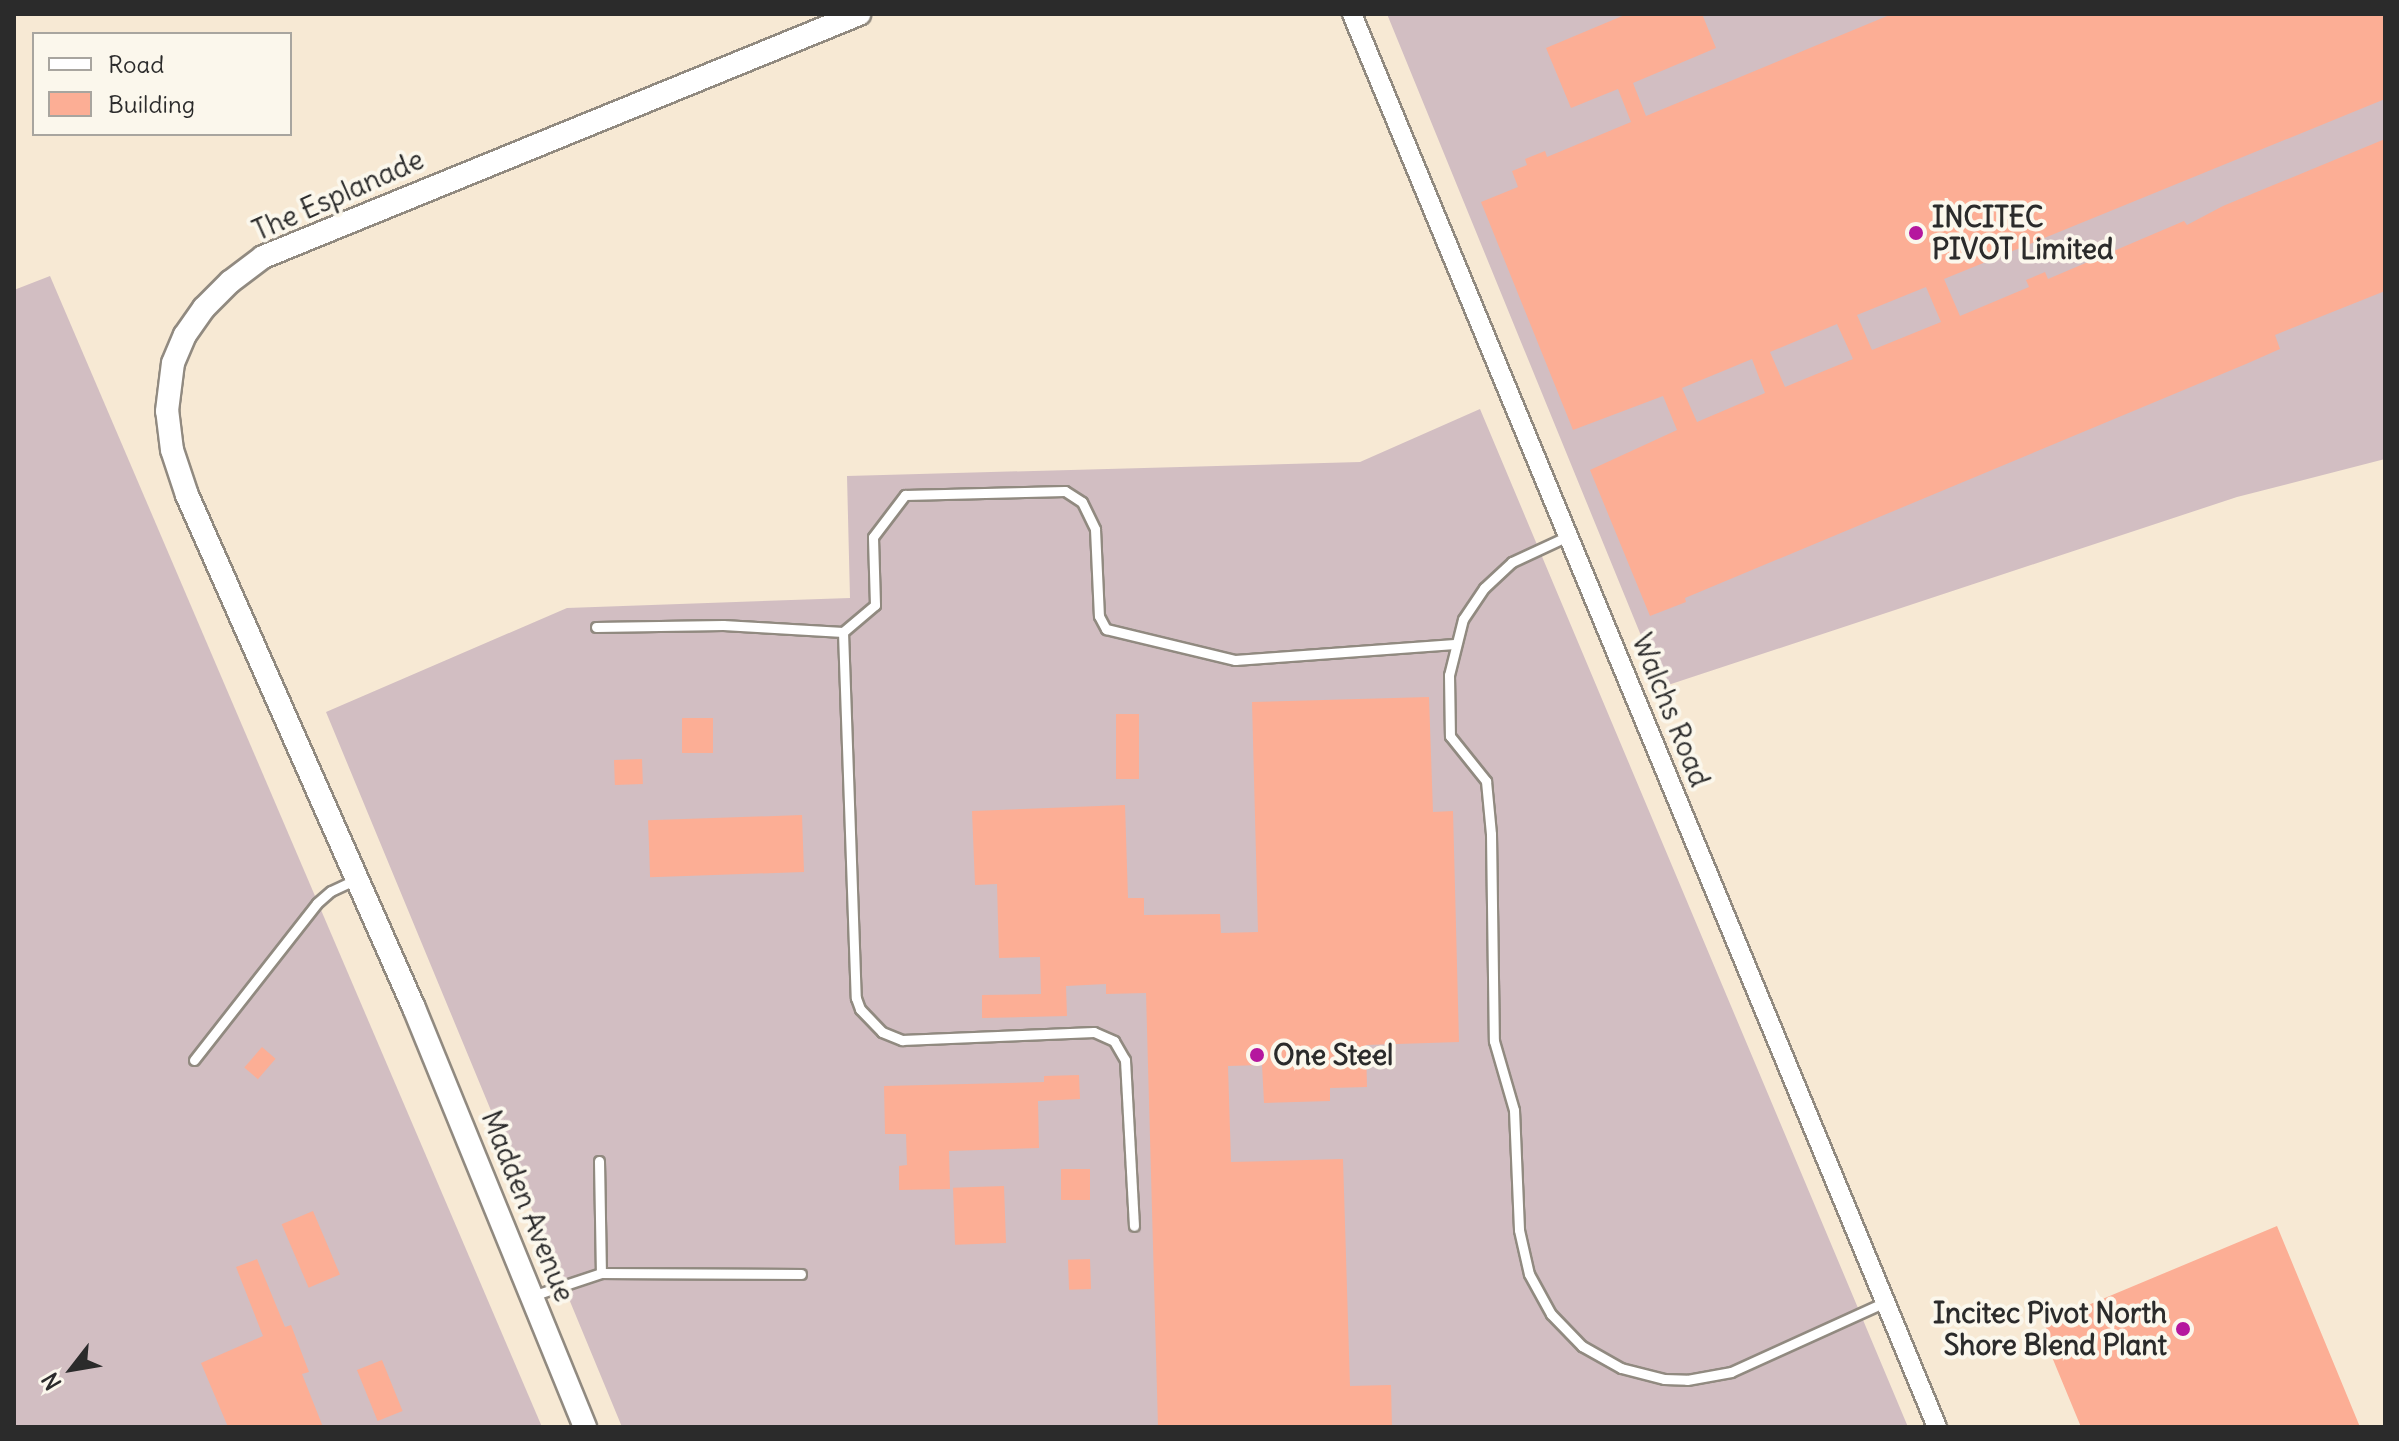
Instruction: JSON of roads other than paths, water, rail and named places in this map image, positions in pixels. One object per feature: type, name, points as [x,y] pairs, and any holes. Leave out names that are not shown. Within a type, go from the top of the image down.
[{"type":"street","name":"The Esplanade","points":[[414,1008],[204,538],[172,450],[167,411],[173,363],[185,335],[230,282],[263,257],[859,14]]},
{"type":"street","name":"Walchs Road","points":[[1352,14],[1937,1427]]},
{"type":"street","name":"Madden Avenue","points":[[414,1008],[585,1427]]},
{"type":"lane","points":[[596,627],[723,625],[843,632],[875,605],[873,537],[905,495],[1065,491],[1082,502],[1095,529],[1099,616],[1106,629],[1235,660],[1454,644]]},
{"type":"lane","points":[[1568,536],[1529,552],[1497,574],[1472,603],[1454,644],[1449,675],[1450,736],[1486,781],[1491,834],[1494,1041],[1514,1110],[1519,1230],[1529,1274],[1551,1314],[1582,1346],[1611,1363],[1642,1375],[1687,1380],[1731,1372],[1885,1302]]},
{"type":"lane","points":[[843,632],[856,998],[860,1009],[873,1026],[902,1040],[1094,1032],[1108,1036],[1119,1047],[1125,1060],[1134,1226]]},
{"type":"lane","points":[[194,1060],[317,903],[331,891],[357,880]]},
{"type":"lane","points":[[599,1161],[601,1273]]},
{"type":"lane","points":[[532,1296],[601,1273],[801,1274]]},
{"type":"place","name":"INCITEC PIVOT Limited","points":[[1916,233]]},
{"type":"place","name":"One Steel","points":[[1257,1055]]},
{"type":"place","name":"Incitec Pivot North Shore Blend Plant","points":[[2183,1329]]}]
